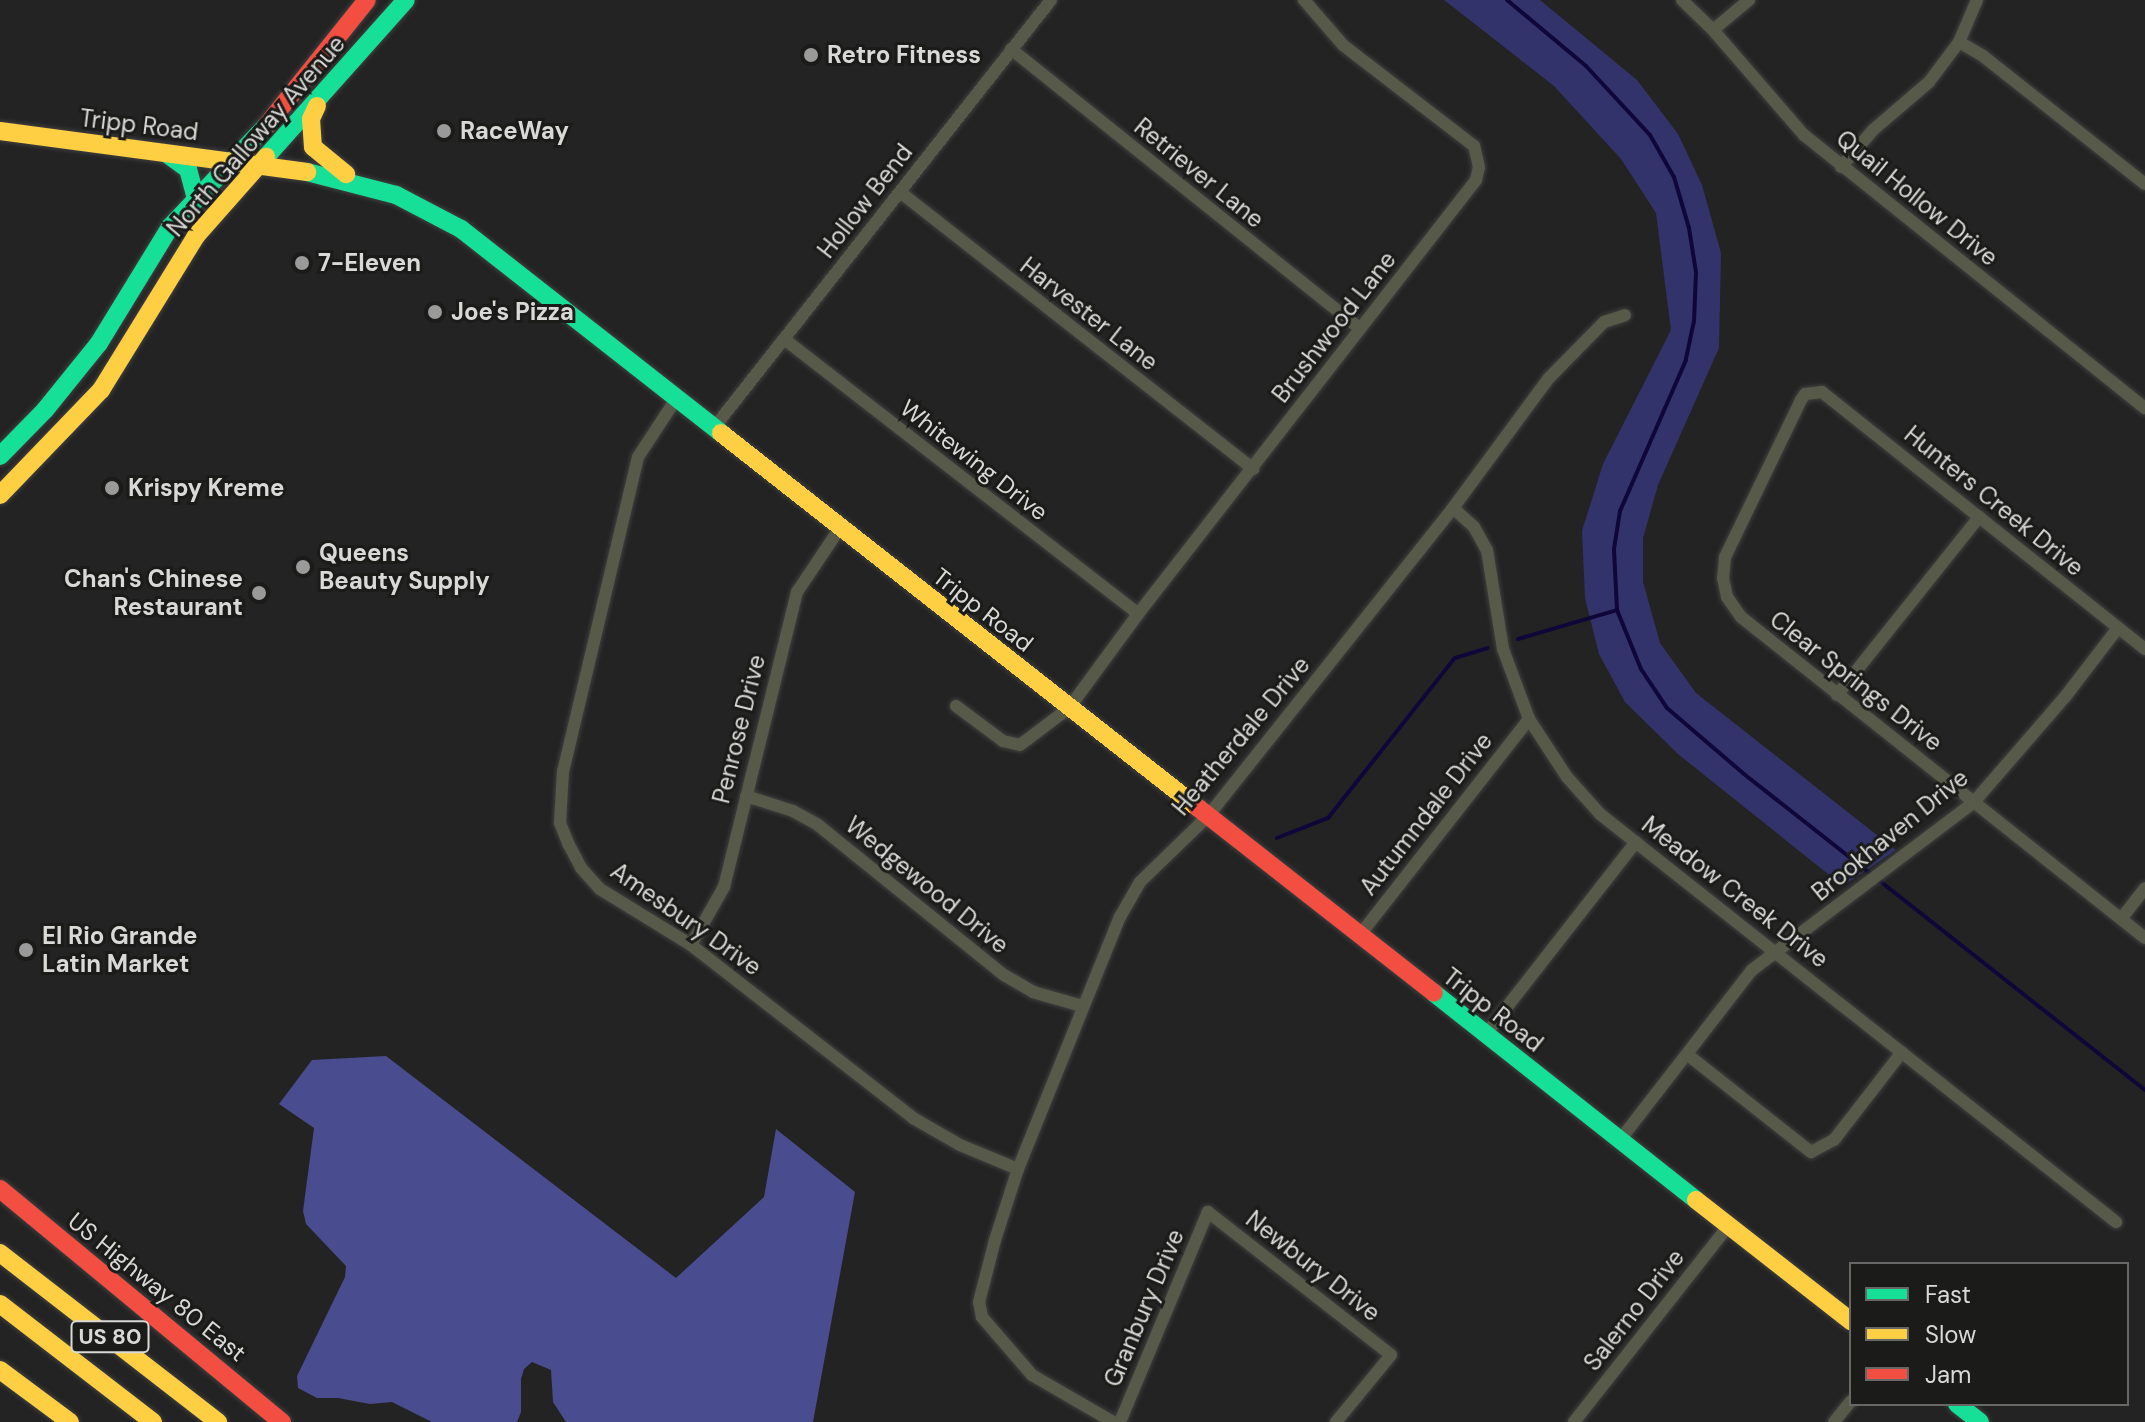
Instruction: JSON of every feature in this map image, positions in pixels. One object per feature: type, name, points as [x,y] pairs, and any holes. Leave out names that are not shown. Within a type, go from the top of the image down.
[{"type":"main road","name":"North Galloway Avenue","points":[[0,456],[45,410],[94,349],[148,259],[196,198],[235,161],[367,0]]},
{"type":"main road","name":"North Galloway Avenue","points":[[2,490],[101,390],[196,236],[406,0]]},
{"type":"main road","points":[[322,95],[311,119],[313,147],[324,159],[362,185]]},
{"type":"main road","name":"Tripp Road","points":[[0,131],[326,174],[396,195],[461,229],[1849,1319]]},
{"type":"main road","points":[[164,152],[188,169],[196,198]]},
{"type":"main road","name":"US Highway 80 East","points":[[0,1189],[282,1422]]},
{"type":"main road","name":"US 80","points":[[0,1253],[218,1422]]},
{"type":"main road","name":"US 80","points":[[0,1304],[153,1422]]},
{"type":"main road","points":[[0,1370],[70,1422]]},
{"type":"main road","points":[[1960,1406],[1980,1422]]},
{"type":"street","name":"Hollow Bend","points":[[713,429],[1051,0]]},
{"type":"street","name":"Brushwood Lane","points":[[956,706],[1003,741],[1020,745],[1069,708],[1138,614],[1476,180],[1478,156],[1474,146],[1343,45],[1304,0]]},
{"type":"street","name":"Quail Hollow Drive","points":[[1682,0],[1713,30],[1804,135],[2145,408]]},
{"type":"street","points":[[1713,30],[1749,0]]},
{"type":"street","points":[[1841,167],[1873,130],[1929,82],[1959,42],[1977,0]]},
{"type":"street","points":[[1959,42],[1983,56],[2145,184]]},
{"type":"street","name":"Retriever Lane","points":[[1011,49],[1360,329]]},
{"type":"street","name":"Harvester Lane","points":[[900,192],[1253,469]]},
{"type":"street","name":"Heatherdale Drive","points":[[1113,1422],[1032,1375],[982,1317],[979,1302],[1018,1169],[1120,917],[1140,882],[1208,816],[1453,508],[1549,378],[1604,322],[1625,315]]},
{"type":"street","name":"Whitewing Drive","points":[[784,339],[1138,614]]},
{"type":"street","name":"Hunters Creek Drive","points":[[1814,391],[1822,392],[2145,649]]},
{"type":"street","name":"Clear Springs Drive","points":[[1814,391],[1801,400],[1725,557],[1723,578],[1727,597],[1741,617],[2145,938]]},
{"type":"street","name":"Amesbury Drive","points":[[676,399],[638,457],[563,771],[560,823],[581,868],[600,889],[691,945],[913,1118],[960,1145],[1018,1169]]},
{"type":"street","name":"Meadow Creek Drive","points":[[1453,508],[1474,527],[1487,550],[1503,649],[1529,719],[1576,787],[1600,814],[2116,1222]]},
{"type":"street","points":[[1837,695],[1979,517]]},
{"type":"street","name":"Penrose Drive","points":[[691,945],[712,913],[724,887],[794,600],[813,563],[840,528]]},
{"type":"street","name":"Brookhaven Drive","points":[[1620,1140],[1688,1055],[1735,989],[1776,951],[1974,802],[2065,697],[2118,628]]},
{"type":"street","name":"Autumndale Drive","points":[[1359,936],[1529,719]]},
{"type":"street","name":"Wedgewood Drive","points":[[746,796],[793,811],[818,825],[1004,975],[1033,992],[1082,1006]]},
{"type":"street","points":[[1485,1035],[1636,842]]},
{"type":"street","points":[[2121,919],[2145,888]]},
{"type":"street","points":[[1688,1055],[1811,1152],[1834,1140],[1902,1052]]},
{"type":"street","name":"Newbury Drive","points":[[1208,1212],[1391,1355],[1336,1422]]},
{"type":"street","name":"Granbury Drive","points":[[1120,1422],[1208,1212]]},
{"type":"street","name":"Salerno Drive","points":[[1574,1422],[1729,1225]]},
{"type":"street","points":[[1834,1422],[1849,1403]]},
{"type":"shaded area","points":[[1444,0],[1540,0],[1637,80],[1678,134],[1702,185],[1721,253],[1719,348],[1658,485],[1643,538],[1643,582],[1660,643],[1696,693],[1896,850],[1843,886],[1678,754],[1625,702],[1599,654],[1585,598],[1582,531],[1603,464],[1671,330],[1656,213],[1621,159],[1554,86]]},
{"type":"shaded area","points":[[386,1056],[676,1278],[764,1197],[776,1129],[855,1192],[813,1422],[566,1422],[553,1402],[551,1370],[532,1362],[524,1369],[521,1379],[521,1412],[517,1422],[432,1422],[392,1402],[370,1404],[317,1398],[298,1388],[297,1376],[345,1277],[346,1266],[306,1224],[303,1211],[314,1128],[279,1104],[312,1060]]},
{"type":"waterway","points":[[1507,0],[1586,66],[1650,135],[1674,177],[1689,228],[1696,272],[1694,321],[1686,360],[1620,511],[1614,550],[1617,610],[1641,669],[1667,708],[1744,774],[2145,1090]]},
{"type":"waterway","points":[[1518,639],[1617,610]]},
{"type":"waterway","points":[[1277,838],[1328,818],[1455,658],[1487,648]]},
{"type":"traffic: fast","points":[[266,157],[406,0]]},
{"type":"traffic: fast","points":[[0,456],[45,410],[99,343],[170,227],[266,126]]},
{"type":"traffic: fast","points":[[167,154],[188,169],[196,198]]},
{"type":"traffic: fast","points":[[307,172],[396,195],[461,229],[721,433]]},
{"type":"traffic: fast","points":[[1434,993],[1696,1200]]},
{"type":"traffic: fast","points":[[1960,1406],[1980,1422]]},
{"type":"traffic: slow","points":[[317,106],[311,119],[313,147],[346,174]]},
{"type":"traffic: slow","points":[[0,131],[307,172]]},
{"type":"traffic: slow","points":[[0,495],[101,390],[196,236],[266,157]]},
{"type":"traffic: slow","points":[[721,433],[1197,807]]},
{"type":"traffic: slow","points":[[1696,1200],[1849,1319]]},
{"type":"traffic: slow","points":[[0,1253],[218,1422]]},
{"type":"traffic: slow","points":[[0,1304],[153,1422]]},
{"type":"traffic: slow","points":[[0,1370],[70,1422]]},
{"type":"traffic: jam","points":[[266,126],[367,0]]},
{"type":"traffic: jam","points":[[1197,807],[1434,993]]},
{"type":"traffic: jam","points":[[0,1189],[282,1422]]},
{"type":"place","name":"Retro Fitness","points":[[811,55]]},
{"type":"place","name":"RaceWay","points":[[444,131]]},
{"type":"place","name":"7-Eleven","points":[[302,263]]},
{"type":"place","name":"Joe's Pizza","points":[[435,312]]},
{"type":"place","name":"Krispy Kreme","points":[[112,488]]},
{"type":"place","name":"Queens Beauty Supply","points":[[303,567]]},
{"type":"place","name":"Chan's Chinese Restaurant","points":[[259,593]]},
{"type":"place","name":"El Rio Grande Latin Market","points":[[26,950]]}]
